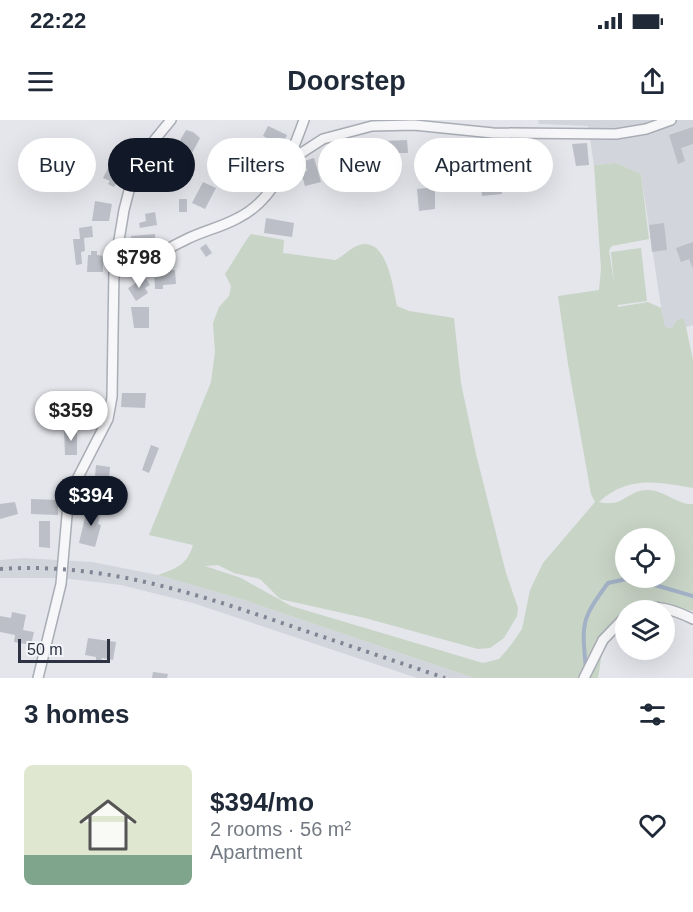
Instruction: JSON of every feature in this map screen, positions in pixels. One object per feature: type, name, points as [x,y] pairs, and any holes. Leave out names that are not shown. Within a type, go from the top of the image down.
[{"type":"street","points":[[38,678],[61,584],[68,504],[108,418],[112,398],[114,270],[124,210],[132,179],[152,143],[171,120]]},
{"type":"street","points":[[297,138],[304,120]]},
{"type":"street","points":[[306,150],[323,139],[372,126],[405,124],[493,134],[616,134],[646,129],[671,120]]},
{"type":"street","points":[[114,270],[138,265],[189,238],[241,217],[268,192]]},
{"type":"street","points":[[675,612],[693,619]]},
{"type":"street","points":[[584,678],[603,640],[615,627]]},
{"type":"shaded area","points":[[538,120],[693,120],[693,325],[686,327],[685,322],[672,328],[664,327],[641,174],[616,163],[594,165],[588,126],[539,124]]},
{"type":"shaded area","points":[[24,558],[92,562],[158,575],[244,600],[474,678],[417,678],[193,603],[121,585],[62,578],[0,578],[0,560]]},
{"type":"green space","points":[[616,163],[641,174],[649,239],[612,246],[609,250],[614,283],[611,252],[641,248],[647,301],[618,305],[618,307],[648,302],[661,308],[665,327],[672,328],[677,320],[683,318],[685,322],[693,360],[693,488],[656,483],[632,484],[610,493],[599,502],[615,503],[635,493],[648,490],[693,504],[693,611],[675,608],[675,600],[615,600],[615,622],[606,638],[598,678],[474,678],[244,600],[158,575],[180,565],[188,557],[193,545],[149,535],[211,382],[215,352],[213,323],[219,307],[229,296],[231,286],[225,274],[247,239],[251,234],[284,240],[283,253],[335,260],[356,246],[369,244],[376,248],[387,265],[397,306],[409,311],[454,318],[461,383],[476,454],[506,573],[518,608],[517,616],[504,638],[490,648],[478,649],[365,618],[280,599],[260,579],[234,573],[218,565],[205,566],[241,578],[291,606],[483,663],[499,659],[522,629],[530,590],[543,563],[595,502],[591,494],[558,296],[599,290],[601,269],[594,165]]},
{"type":"building","points":[[268,126],[287,135],[286,138],[263,136]]},
{"type":"building","points":[[693,127],[693,144],[681,148],[685,161],[678,164],[669,135]]},
{"type":"building","points":[[186,130],[200,138],[195,148],[195,138],[181,138]]},
{"type":"building","points":[[402,140],[407,140],[408,153],[402,153]]},
{"type":"building","points":[[587,143],[589,165],[576,166],[572,144]]},
{"type":"building","points":[[314,158],[318,183],[306,186],[306,160]]},
{"type":"building","points":[[108,169],[108,180],[103,178]]},
{"type":"building","points":[[203,182],[207,184],[207,192],[214,192],[205,209],[192,203]]},
{"type":"building","points":[[417,192],[435,192],[435,209],[419,211]]},
{"type":"building","points":[[482,192],[502,192],[502,194],[482,196]]},
{"type":"building","points":[[179,199],[187,199],[187,212],[179,212]]},
{"type":"building","points":[[95,201],[112,204],[109,221],[92,221]]},
{"type":"building","points":[[155,212],[157,225],[140,228],[139,223],[146,221],[145,214]]},
{"type":"building","points":[[266,218],[294,223],[292,237],[264,233]]},
{"type":"building","points":[[664,223],[667,250],[652,252],[649,225]]},
{"type":"building","points":[[92,226],[93,237],[84,238],[85,251],[81,252],[82,264],[76,265],[73,239],[80,239],[79,228]]},
{"type":"building","points":[[155,234],[156,248],[132,251],[131,236]]},
{"type":"building","points":[[693,242],[693,269],[689,259],[681,262],[676,248]]},
{"type":"building","points":[[206,244],[212,253],[206,257],[200,248]]},
{"type":"building","points":[[91,251],[97,251],[97,255],[103,256],[103,272],[87,272],[88,255],[91,255]]},
{"type":"building","points":[[154,270],[175,270],[176,284],[163,285],[163,289],[155,289]]},
{"type":"building","points":[[145,277],[150,285],[145,288],[148,293],[136,301],[128,288]]},
{"type":"building","points":[[131,307],[149,307],[149,328],[134,328]]},
{"type":"building","points":[[122,393],[146,393],[145,408],[121,407]]},
{"type":"building","points":[[64,429],[77,429],[77,455],[65,455]]},
{"type":"building","points":[[151,445],[159,448],[149,473],[142,470]]},
{"type":"building","points":[[96,465],[110,467],[109,479],[102,478],[101,501],[93,500]]},
{"type":"building","points":[[31,499],[58,500],[58,515],[31,514]]},
{"type":"building","points":[[15,502],[18,514],[0,519],[0,504]]},
{"type":"building","points":[[88,505],[98,507],[97,512],[100,513],[98,524],[101,525],[95,547],[79,543]]},
{"type":"building","points":[[39,521],[50,521],[50,548],[39,547]]},
{"type":"building","points":[[12,612],[26,615],[23,630],[34,632],[31,645],[14,642],[15,635],[0,632],[0,616],[11,618]]},
{"type":"building","points":[[88,638],[116,642],[113,660],[102,658],[101,661],[96,661],[96,657],[85,655]]},
{"type":"building","points":[[153,672],[168,674],[167,678],[152,678]]},
{"type":"waterway","points":[[586,670],[585,623],[592,606],[608,583],[631,578],[693,596]]},
{"type":"railway","points":[[0,569],[73,570],[145,582],[250,612],[445,678]]}]
